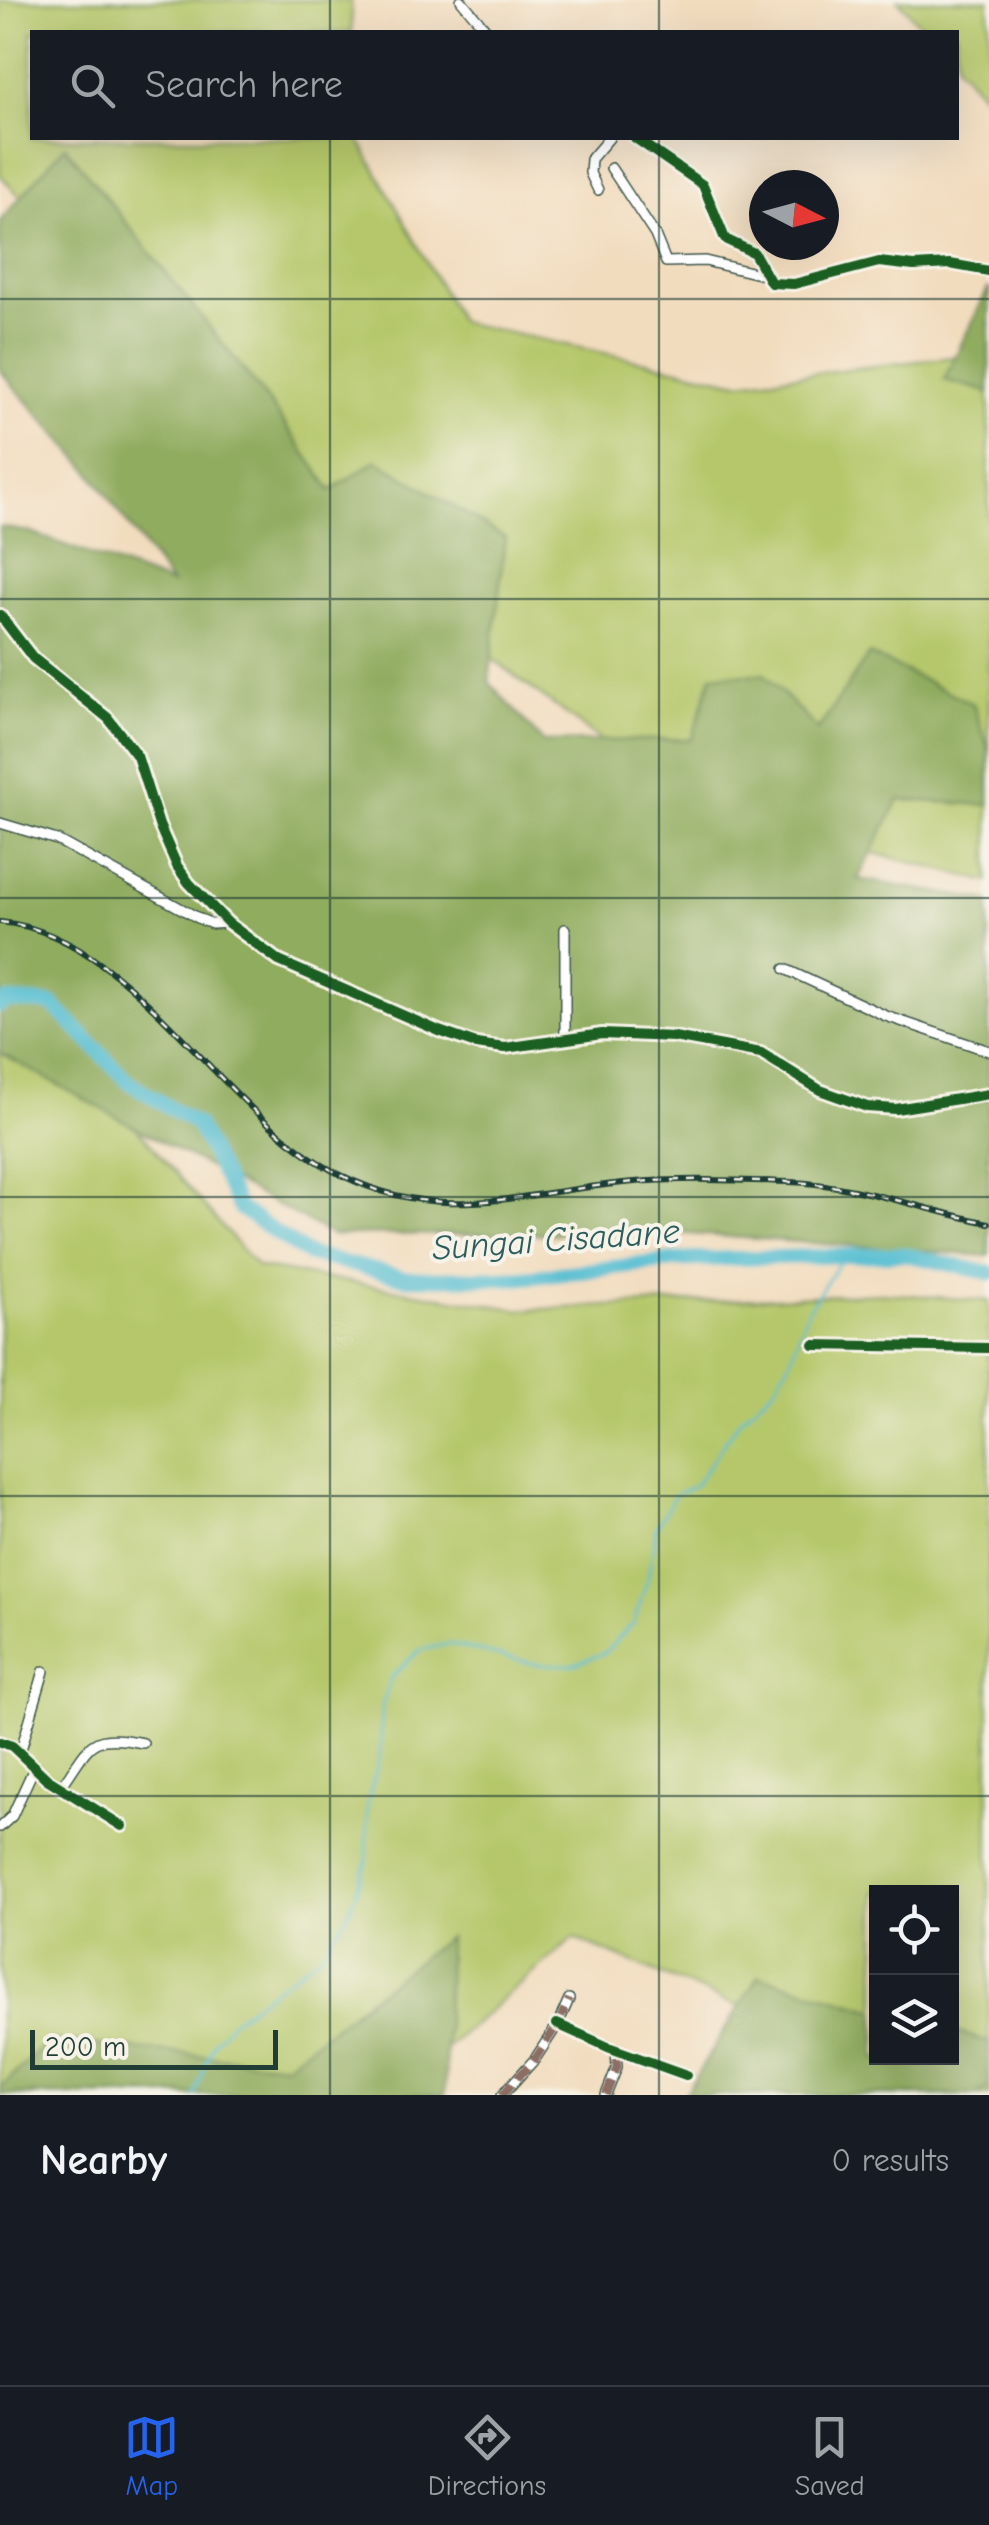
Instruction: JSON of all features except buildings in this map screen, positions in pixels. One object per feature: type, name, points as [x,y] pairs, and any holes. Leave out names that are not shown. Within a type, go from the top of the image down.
[{"type":"street","points":[[461,0],[486,30]]},
{"type":"street","points":[[598,190],[590,173],[590,158],[607,140]]},
{"type":"street","points":[[639,140],[704,185],[725,240],[750,249],[771,283],[784,286],[885,262],[914,266],[950,264],[989,271]]},
{"type":"street","points":[[611,168],[655,235],[666,262],[705,261],[767,276]]},
{"type":"street","points":[[0,615],[34,658],[108,718],[137,756],[159,824],[189,884],[228,924],[279,962],[463,1040],[504,1048],[632,1034],[744,1048],[770,1057],[820,1090],[877,1108],[896,1109],[989,1094]]},
{"type":"street","points":[[0,823],[57,840],[200,919],[228,924]]},
{"type":"street","points":[[565,929],[566,1039]]},
{"type":"street","points":[[784,969],[886,1016],[989,1051]]},
{"type":"street","points":[[814,1345],[989,1348]]},
{"type":"street","points":[[20,1753],[44,1671]]},
{"type":"street","points":[[60,1788],[100,1739],[143,1742]]},
{"type":"street","points":[[0,1742],[20,1753],[60,1788],[122,1826]]},
{"type":"street","points":[[0,1826],[12,1816],[34,1768]]},
{"type":"street","points":[[502,2095],[534,2059],[558,2024],[568,2000]]},
{"type":"street","points":[[558,2024],[686,2075]]},
{"type":"street","points":[[606,2095],[617,2067],[616,2049]]},
{"type":"green space","points":[[0,0],[351,0],[352,30],[30,30],[30,140],[359,140],[460,322],[739,382],[961,356],[989,364],[989,882],[690,807],[364,563],[0,175]]},
{"type":"green space","points":[[898,0],[989,0],[989,102],[959,67],[959,30],[925,30]]},
{"type":"green space","points":[[65,146],[266,398],[331,490],[377,460],[505,538],[489,682],[543,742],[692,739],[712,675],[764,674],[818,730],[869,654],[973,704],[989,750],[989,805],[899,800],[858,879],[989,901],[989,1256],[677,1233],[332,1235],[0,1053],[0,527],[29,532],[171,584],[89,470],[0,371],[0,221]]},
{"type":"green space","points":[[989,287],[989,392],[944,380]]},
{"type":"green space","points":[[0,1047],[87,1071],[257,1267],[521,1310],[881,1293],[989,1301],[989,2095],[907,2095],[851,2053],[574,1938],[391,2095],[8,2095],[0,2089]]},
{"type":"green space","points":[[448,1937],[445,2095],[0,2095],[0,2088],[49,2040],[286,2064]]},
{"type":"green space","points":[[759,1976],[869,2008],[869,2065],[959,2065],[959,2033],[989,2042],[989,2086],[976,2095],[684,2095]]},
{"type":"waterway","name":"Sungai Cisadane","points":[[0,1006],[6,1001],[52,1004],[129,1082],[197,1125],[239,1208],[307,1254],[406,1278],[520,1278],[679,1260],[903,1254],[989,1273]]},
{"type":"waterway","points":[[195,2095],[213,2044],[231,2021],[320,1955],[349,1912],[367,1861],[367,1805],[380,1754],[382,1707],[391,1677],[420,1650],[449,1644],[535,1664],[572,1665],[604,1653],[634,1623],[648,1578],[656,1528],[675,1495],[695,1485],[741,1418],[775,1387],[790,1361],[807,1311],[844,1256]]},
{"type":"railway","points":[[0,922],[48,934],[93,958],[135,992],[256,1113],[298,1148],[341,1175],[378,1190],[413,1199],[481,1202],[644,1181],[789,1182],[865,1192],[989,1223]]},
{"type":"marked path","points":[[502,2095],[535,2059],[569,1999]]},
{"type":"marked path","points":[[606,2095],[617,2067],[616,2049]]},
{"type":"cycle path","points":[[638,140],[703,185],[725,239],[754,253],[771,283],[794,284],[879,262],[914,266],[950,264],[989,271]]},
{"type":"cycle path","points":[[0,615],[33,658],[108,718],[137,756],[159,825],[189,883],[228,923],[279,961],[476,1044],[505,1048],[602,1034],[674,1037],[761,1053],[820,1090],[867,1107],[896,1109],[989,1094]]},
{"type":"cycle path","points":[[814,1345],[989,1348]]},
{"type":"cycle path","points":[[0,1742],[12,1746],[47,1779],[122,1826]]},
{"type":"cycle path","points":[[557,2024],[686,2075]]}]
